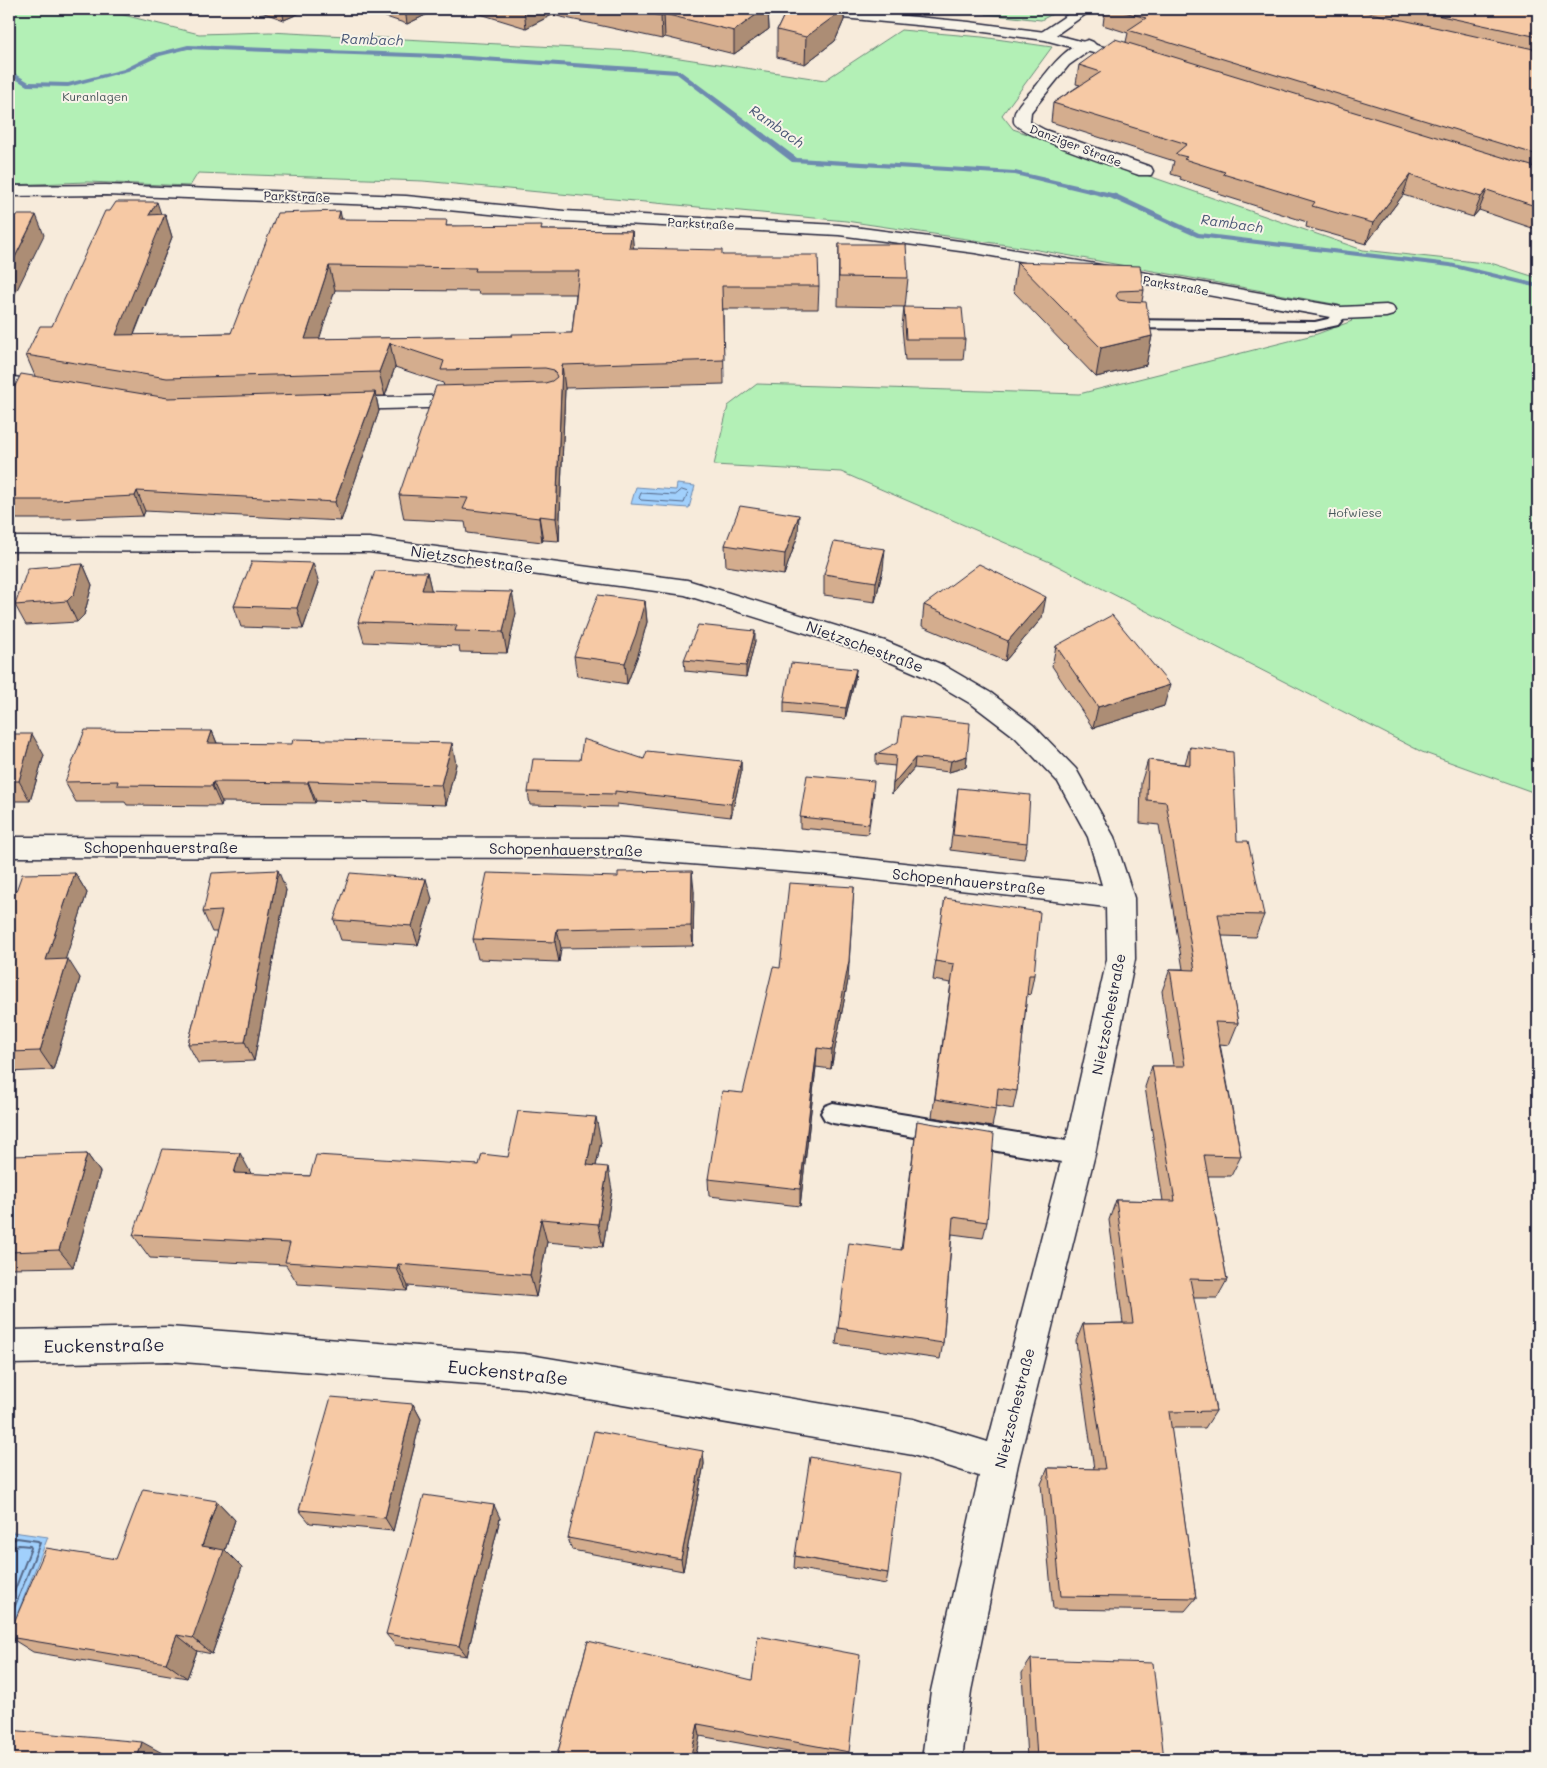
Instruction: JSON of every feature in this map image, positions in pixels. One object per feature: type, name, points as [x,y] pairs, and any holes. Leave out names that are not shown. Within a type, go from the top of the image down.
[{"type":"street","points":[[790,9],[969,26],[1046,36],[1152,64]]},
{"type":"street","points":[[1046,36],[1058,26],[1086,9]]},
{"type":"street","name":"Danziger Straße","points":[[1088,46],[1064,62],[1023,111],[1022,124],[1039,133],[1145,171]]},
{"type":"street","name":"Parkstraße","points":[[9,192],[106,190],[397,200],[564,216],[840,230],[975,248],[1118,275],[1341,313],[1386,311]]},
{"type":"street","points":[[9,382],[67,392]]},
{"type":"street","points":[[322,405],[489,400]]},
{"type":"street","name":"Nietzschestraße","points":[[9,544],[369,545],[687,588],[877,647],[934,671],[982,699],[1030,737],[1067,776],[1101,837],[1120,898],[1121,959],[1079,1154],[1000,1464],[951,1691],[942,1759]]},
{"type":"street","name":"Schopenhauerstraße","points":[[9,847],[613,848],[831,865],[1120,898]]},
{"type":"street","name":"Euckenstraße","points":[[9,1347],[170,1344],[524,1371],[913,1437],[1000,1464]]},
{"type":"lane","points":[[1119,324],[1315,326],[1333,322],[1341,313]]},
{"type":"lane","points":[[833,1113],[1079,1154]]},
{"type":"green space","points":[[9,9],[100,9],[199,34],[270,32],[633,51],[825,80],[901,30],[982,37],[1052,47],[1002,115],[1013,129],[1363,250],[1494,264],[1538,278],[1538,794],[1422,752],[1052,563],[841,472],[714,465],[728,406],[757,384],[1079,394],[1317,334],[1352,321],[1339,305],[1027,248],[846,221],[423,181],[198,173],[190,186],[87,182],[9,185]]},
{"type":"green space","points":[[981,9],[1062,9],[1041,20],[986,14]]},
{"type":"water","points":[[677,484],[695,486],[689,508],[631,504],[636,487],[676,490]]},
{"type":"water","points":[[13,1532],[48,1537],[9,1635],[9,1542]]},
{"type":"building","points":[[625,9],[764,9],[734,31],[664,14],[661,16]]},
{"type":"building","points":[[787,9],[838,9],[836,15],[806,37],[777,30]]},
{"type":"building","points":[[1114,9],[1353,9],[1538,50],[1538,155],[1128,30],[1146,18]]},
{"type":"building","points":[[1409,9],[1538,9],[1538,37]]},
{"type":"building","points":[[1115,39],[1538,168],[1538,207],[1487,190],[1481,197],[1410,175],[1373,223],[1312,206],[1315,202],[1223,174],[1225,172],[1184,159],[1187,157],[1175,154],[1187,144],[1053,103],[1101,72],[1079,65]]},
{"type":"building","points":[[116,202],[157,202],[149,215],[165,214],[116,335],[231,333],[277,213],[340,211],[338,219],[447,220],[446,226],[542,225],[541,230],[632,231],[629,248],[722,250],[722,255],[818,255],[819,286],[722,286],[724,360],[562,365],[556,518],[539,516],[539,518],[463,509],[468,498],[399,495],[436,386],[545,383],[557,377],[554,370],[545,368],[441,370],[444,361],[390,343],[379,372],[167,378],[26,355],[40,326],[52,326],[105,211],[110,211]],"holes":[[[329,266],[476,268],[475,271],[579,271],[572,333],[512,334],[512,336],[305,339]]]},
{"type":"building","points":[[9,215],[36,215],[9,269]]},
{"type":"building","points":[[839,244],[906,244],[908,278],[839,277]]},
{"type":"building","points":[[1017,262],[1140,266],[1144,290],[1119,291],[1116,296],[1119,300],[1124,301],[1146,302],[1152,336],[1101,348]]},
{"type":"building","points":[[904,307],[962,308],[965,339],[906,339]]},
{"type":"building","points":[[21,374],[168,398],[375,392],[335,502],[137,491],[135,496],[9,500],[9,398]]},
{"type":"building","points":[[740,506],[799,515],[785,554],[725,545]]},
{"type":"building","points":[[834,542],[885,549],[876,582],[824,574]]},
{"type":"building","points":[[252,561],[313,563],[297,608],[234,606]]},
{"type":"building","points":[[83,564],[74,594],[67,601],[15,605],[28,568]]},
{"type":"building","points":[[979,564],[1046,597],[1008,641],[924,605]]},
{"type":"building","points":[[375,571],[427,572],[422,590],[512,592],[503,632],[455,631],[457,625],[358,622]]},
{"type":"building","points":[[598,595],[645,601],[636,634],[625,663],[574,656]]},
{"type":"building","points":[[1112,615],[1170,685],[1098,707],[1056,646]]},
{"type":"building","points":[[698,625],[755,631],[746,666],[684,660]]},
{"type":"building","points":[[791,663],[856,669],[846,708],[784,702]]},
{"type":"building","points":[[902,716],[970,723],[967,756],[951,761],[915,758],[893,784],[896,756],[876,754],[898,742]]},
{"type":"building","points":[[85,730],[212,731],[208,743],[292,744],[293,739],[452,743],[441,785],[308,781],[308,783],[213,782],[212,786],[117,785],[118,781],[65,782]]},
{"type":"building","points":[[9,734],[32,734],[19,781],[9,781]]},
{"type":"building","points":[[583,739],[644,759],[647,751],[741,761],[731,804],[615,791],[615,794],[528,792],[533,759],[580,760]]},
{"type":"building","points":[[1190,747],[1233,752],[1237,841],[1248,841],[1264,915],[1218,914],[1238,1023],[1215,1022],[1241,1156],[1204,1155],[1227,1280],[1190,1279],[1216,1411],[1169,1412],[1196,1598],[1061,1596],[1048,1468],[1105,1469],[1083,1324],[1133,1323],[1116,1200],[1175,1201],[1152,1066],[1185,1066],[1170,969],[1195,970],[1166,802],[1147,800],[1148,760],[1190,765]]},
{"type":"building","points":[[807,775],[874,781],[869,824],[800,817]]},
{"type":"building","points":[[958,788],[1030,795],[1027,843],[953,835]]},
{"type":"building","points":[[278,870],[245,1042],[188,1044],[222,911],[203,912],[212,873]]},
{"type":"building","points":[[692,871],[691,926],[557,929],[555,942],[473,939],[487,873],[618,877],[618,872]]},
{"type":"building","points":[[75,873],[46,960],[68,959],[40,1051],[9,1052],[9,911],[22,874]]},
{"type":"building","points":[[350,873],[426,879],[412,926],[334,920]]},
{"type":"building","points":[[789,883],[854,887],[849,961],[832,1050],[817,1048],[800,1189],[708,1179],[722,1091],[743,1093],[773,967],[780,968]]},
{"type":"building","points":[[945,898],[1040,912],[1034,975],[1029,975],[1017,1091],[998,1088],[996,1109],[935,1099],[954,964],[935,961]]},
{"type":"building","points":[[518,1111],[596,1117],[587,1165],[608,1167],[598,1224],[541,1219],[530,1275],[398,1264],[397,1269],[285,1262],[290,1243],[133,1235],[163,1149],[240,1153],[234,1173],[310,1176],[316,1155],[479,1165],[482,1154],[508,1157]]},
{"type":"building","points":[[917,1121],[994,1134],[987,1222],[953,1217],[943,1343],[838,1328],[849,1243],[902,1250]]},
{"type":"building","points":[[87,1154],[59,1250],[9,1252],[9,1165],[12,1156]]},
{"type":"building","points":[[331,1397],[413,1404],[385,1518],[299,1510]]},
{"type":"building","points":[[594,1431],[703,1451],[681,1559],[568,1538]]},
{"type":"building","points":[[810,1457],[900,1473],[888,1573],[795,1556]]},
{"type":"building","points":[[143,1489],[217,1501],[202,1546],[224,1550],[193,1638],[177,1635],[166,1663],[9,1637],[46,1548],[116,1559]]},
{"type":"building","points":[[424,1495],[494,1505],[459,1646],[386,1634]]},
{"type":"building","points":[[758,1636],[860,1655],[849,1752],[698,1724],[690,1759],[556,1759],[588,1641],[752,1680]]},
{"type":"building","points":[[1031,1659],[1153,1663],[1164,1759],[1037,1759]]},
{"type":"building","points":[[9,1730],[142,1742],[138,1755],[170,1759],[9,1759]]},
{"type":"waterway","name":"Rambach","points":[[9,72],[27,84],[68,85],[126,70],[158,54],[188,47],[439,56],[679,72],[795,160],[1015,173],[1113,196],[1197,235],[1450,265],[1538,286]]},
{"type":"park label","name":"Kuranlagen","points":[[95,96]]},
{"type":"park label","name":"Hofwiese","points":[[1355,512]]}]
